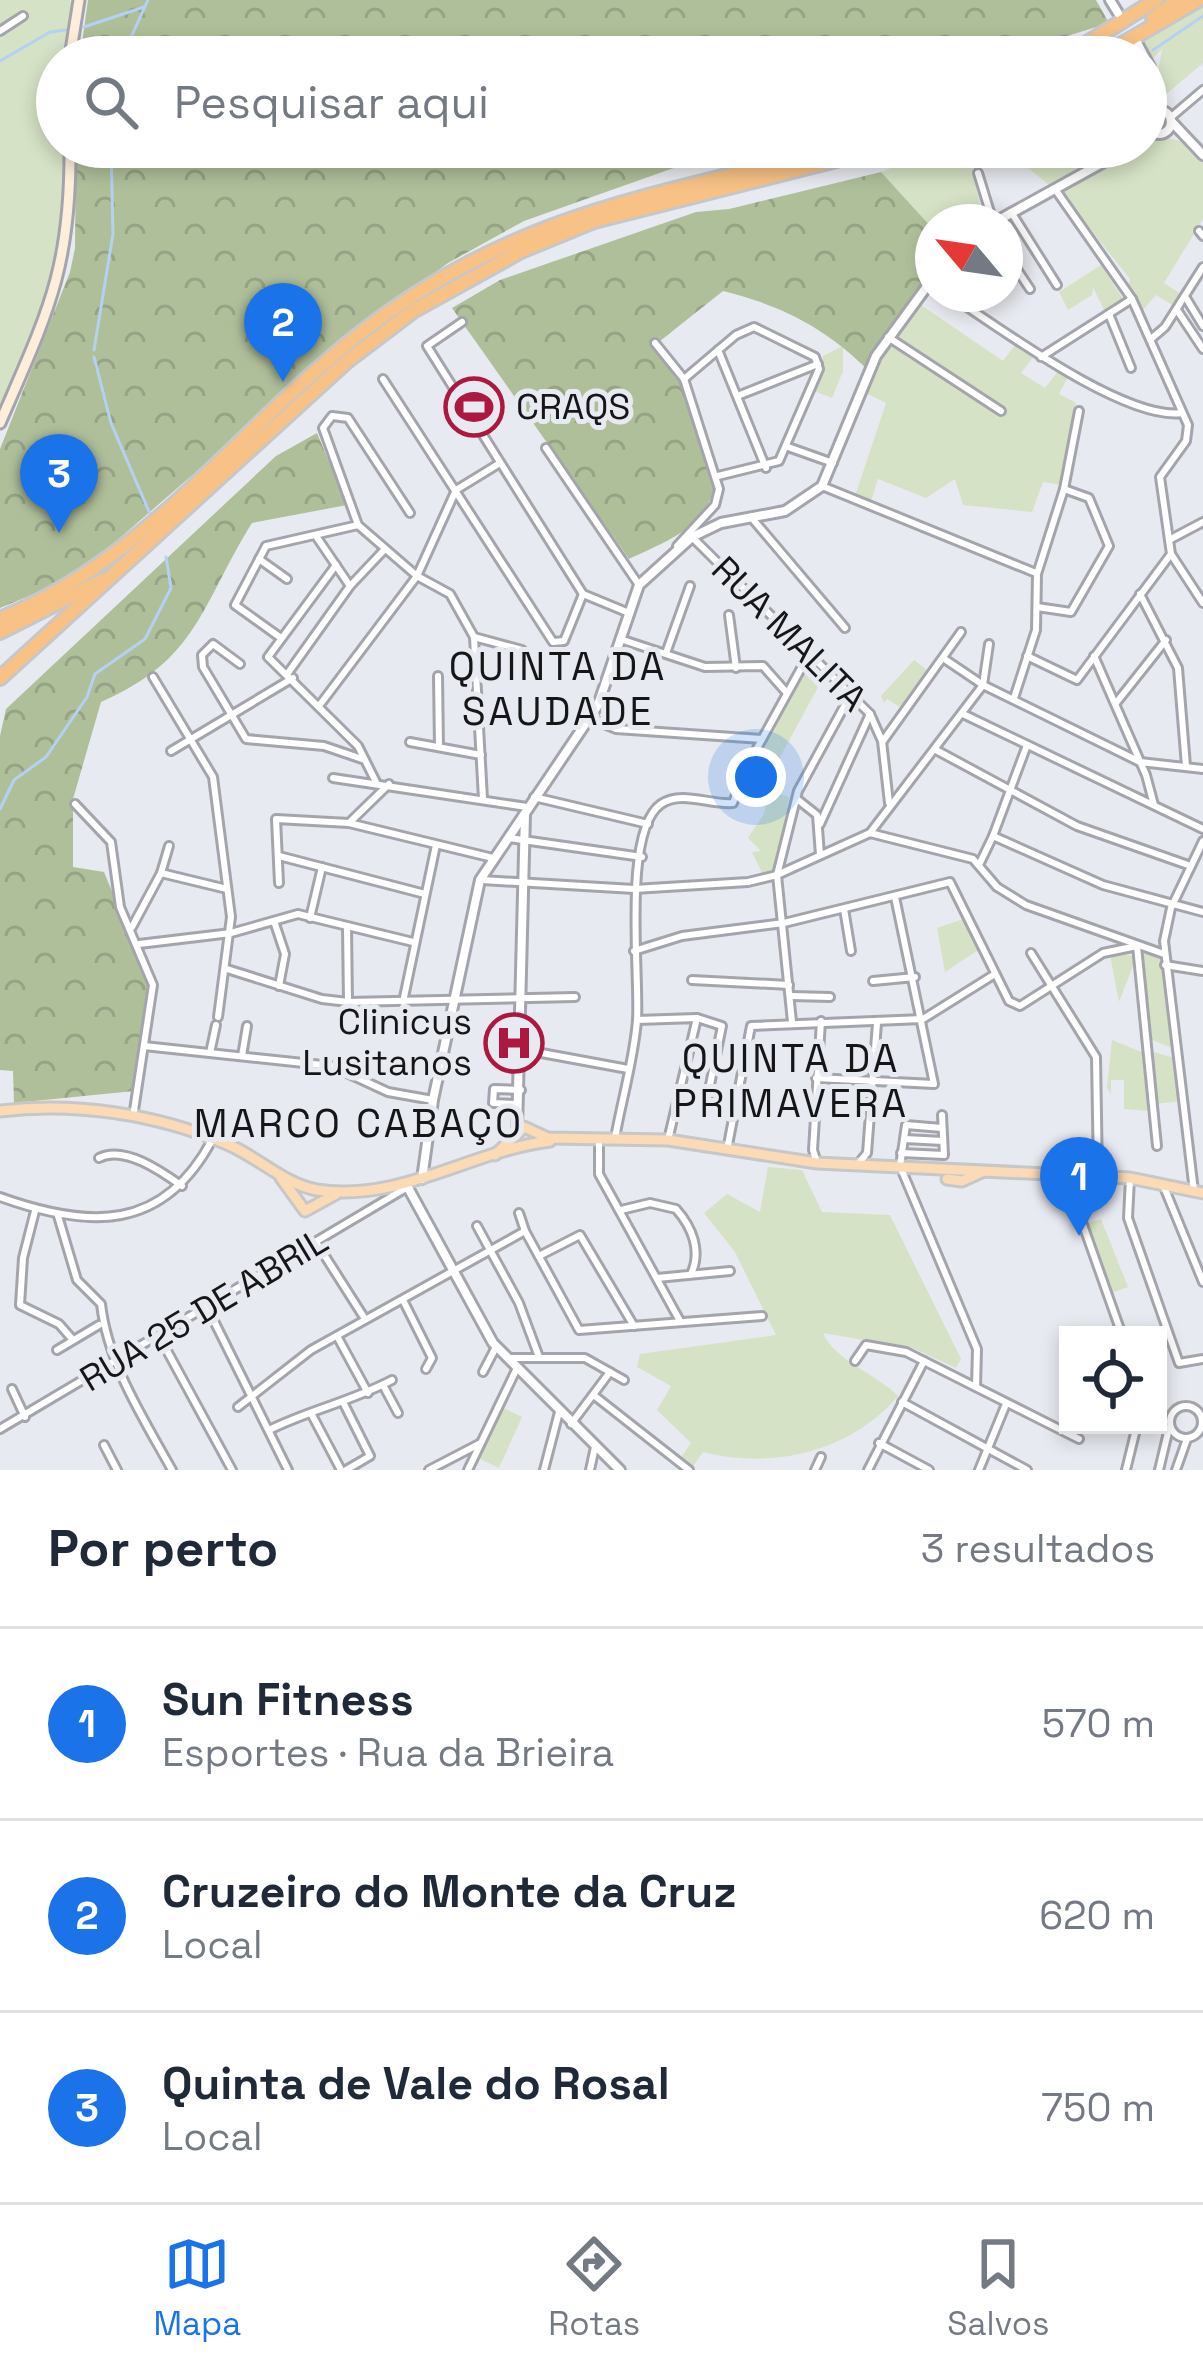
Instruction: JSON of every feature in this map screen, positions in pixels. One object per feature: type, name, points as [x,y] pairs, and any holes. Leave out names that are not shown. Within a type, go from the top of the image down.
[{"type":"highway","points":[[1099,36],[1154,0]]},
{"type":"highway","points":[[1126,36],[1178,0]]},
{"type":"highway","points":[[1134,36],[1198,0]]},
{"type":"highway","points":[[0,619],[40,603],[120,554],[362,333],[462,266],[604,205],[756,168]]},
{"type":"highway","points":[[0,678],[134,561],[347,361],[468,279],[521,251],[610,217],[805,168]]},
{"type":"highway","points":[[0,632],[134,561]]},
{"type":"main road","points":[[73,36],[79,0]]},
{"type":"main road","points":[[0,423],[61,276],[69,228],[70,168]]},
{"type":"main road","points":[[3,1111],[72,1108],[133,1117],[212,1139],[309,1188],[342,1191],[404,1188],[495,1155],[524,1135],[668,1140],[818,1163],[930,1168],[957,1174],[987,1169],[1098,1175],[1198,1192]]},
{"type":"main road","points":[[278,1174],[304,1211],[342,1191]]},
{"type":"main road","points":[[294,1198],[309,1188]]},
{"type":"main road","points":[[309,1188],[317,1203]]},
{"type":"street","points":[[1110,0],[1118,13]]},
{"type":"street","points":[[0,31],[22,16]]},
{"type":"street","points":[[1167,122],[1203,90]]},
{"type":"street","points":[[1167,113],[1203,154]]},
{"type":"street","points":[[1167,136],[1193,144]]},
{"type":"street","points":[[1023,205],[1091,168]]},
{"type":"street","points":[[978,172],[988,204]]},
{"type":"street","points":[[1054,188],[1132,299],[1182,413],[1186,441],[1160,477],[1171,554],[1203,603]]},
{"type":"street","points":[[1023,232],[1057,285]]},
{"type":"street","points":[[1151,339],[1177,310],[1203,267]]},
{"type":"street","points":[[1023,278],[1030,289]]},
{"type":"street","points":[[1185,297],[1203,326]]},
{"type":"street","points":[[1041,357],[1132,299]]},
{"type":"street","points":[[677,546],[721,523],[785,511],[822,486],[888,337],[915,303]]},
{"type":"street","points":[[1177,310],[1203,349]]},
{"type":"street","points":[[975,312],[1041,357],[1160,416],[1182,413]]},
{"type":"street","points":[[1109,314],[1131,368]]},
{"type":"street","points":[[462,322],[427,346],[583,594],[629,613]]},
{"type":"street","points":[[684,379],[754,327],[815,356],[818,364],[788,447],[766,468],[718,476]]},
{"type":"street","points":[[888,337],[1000,410]]},
{"type":"street","points":[[422,1179],[433,1100],[480,880],[589,718],[639,585],[715,505],[718,476],[684,379],[655,343]]},
{"type":"street","points":[[718,350],[766,468]]},
{"type":"street","points":[[740,395],[818,364]]},
{"type":"street","points":[[383,379],[553,642],[564,640],[583,594]]},
{"type":"street","points":[[1014,698],[1027,656],[1037,574],[1064,490],[1079,411]]},
{"type":"street","points":[[410,514],[348,418],[332,416],[323,428],[358,525],[417,576],[450,594],[474,637],[484,799]]},
{"type":"street","points":[[788,447],[833,463]]},
{"type":"street","points":[[546,448],[639,585]]},
{"type":"street","points":[[320,706],[417,576],[456,490],[501,463]]},
{"type":"street","points":[[822,486],[1037,574]]},
{"type":"street","points":[[1036,607],[1071,612],[1109,547],[1089,498],[1064,490]]},
{"type":"street","points":[[751,517],[845,628]]},
{"type":"street","points":[[1169,540],[1203,521]]},
{"type":"street","points":[[282,638],[235,605],[266,546],[358,525]]},
{"type":"street","points":[[316,536],[350,586]]},
{"type":"street","name":"RUA MALITA","points":[[692,537],[869,714],[882,741],[890,807]]},
{"type":"street","points":[[171,751],[290,675],[350,586],[385,549]]},
{"type":"street","points":[[1027,656],[1077,680],[1171,554]]},
{"type":"street","points":[[259,559],[287,579]]},
{"type":"street","points":[[335,565],[268,657],[320,706],[365,760],[376,782]]},
{"type":"street","points":[[666,653],[690,586]]},
{"type":"street","points":[[1140,594],[1178,668],[1186,767]]},
{"type":"street","points":[[729,615],[736,668]]},
{"type":"street","points":[[882,741],[946,660],[961,632]]},
{"type":"street","points":[[474,637],[523,650]]},
{"type":"street","points":[[620,639],[705,667],[763,666],[787,692]]},
{"type":"street","points":[[1116,703],[1167,639]]},
{"type":"street","points":[[480,880],[634,889],[748,882],[777,875],[870,832],[983,685],[989,644]]},
{"type":"street","points":[[240,664],[218,645],[208,646],[202,655],[231,715],[250,741],[323,746],[365,760]]},
{"type":"street","points":[[615,1138],[637,1020],[634,889],[653,811],[676,797],[733,803],[809,654]]},
{"type":"street","points":[[1094,656],[1141,762],[1154,806]]},
{"type":"street","points":[[946,660],[983,685],[1141,762],[1203,769]]},
{"type":"street","points":[[153,676],[213,777],[231,933],[210,1053]]},
{"type":"street","points":[[438,676],[439,747]]},
{"type":"street","points":[[792,1022],[777,875],[797,799],[851,694]]},
{"type":"street","points":[[820,855],[820,824],[869,714]]},
{"type":"street","points":[[962,714],[1203,829]]},
{"type":"street","points":[[589,718],[616,729],[762,740]]},
{"type":"street","points":[[410,742],[481,755]]},
{"type":"street","points":[[979,865],[1027,745]]},
{"type":"street","points":[[935,749],[1078,826],[1190,862],[1203,861]]},
{"type":"street","points":[[333,778],[527,807]]},
{"type":"street","points":[[349,823],[390,783]]},
{"type":"street","points":[[534,797],[648,824]]},
{"type":"street","points":[[797,799],[812,807],[820,824]]},
{"type":"street","points":[[75,804],[111,842],[120,907],[153,985],[133,1117]]},
{"type":"street","points":[[524,1135],[520,1105],[527,883],[522,840],[527,807]]},
{"type":"street","points":[[278,883],[276,819],[349,823],[494,858]]},
{"type":"street","points":[[870,832],[969,857],[997,887],[1026,904],[1164,954]]},
{"type":"street","points":[[993,836],[1065,871],[1171,908],[1203,912]]},
{"type":"street","points":[[507,838],[642,857]]},
{"type":"street","points":[[1198,1192],[1164,954],[1171,908],[1203,841]]},
{"type":"street","points":[[403,1002],[436,845]]},
{"type":"street","points":[[132,927],[161,873],[169,846]]},
{"type":"street","points":[[279,856],[424,894]]},
{"type":"street","points":[[310,918],[322,867]]},
{"type":"street","points":[[161,873],[226,889]]},
{"type":"street","points":[[634,951],[952,884],[1009,1001],[1020,1006],[1103,952],[1138,946]]},
{"type":"street","points":[[816,1078],[934,1084],[895,897]]},
{"type":"street","points":[[844,909],[850,951]]},
{"type":"street","points":[[139,944],[231,933],[298,914],[413,942]]},
{"type":"street","points":[[274,921],[285,954],[279,986]]},
{"type":"street","points":[[347,927],[347,1002]]},
{"type":"street","points":[[1138,946],[1157,1146]]},
{"type":"street","points":[[1031,953],[1096,1057],[1098,1175]]},
{"type":"street","points":[[1165,964],[1203,971]]},
{"type":"street","points":[[227,969],[347,1002],[575,998]]},
{"type":"street","points":[[727,1150],[751,1026],[923,1019],[994,974]]},
{"type":"street","points":[[873,981],[915,976]]},
{"type":"street","points":[[692,980],[789,985]]},
{"type":"street","points":[[790,995],[830,997]]},
{"type":"street","points":[[637,1020],[697,1018],[722,1026],[704,1114]]},
{"type":"street","points":[[668,1140],[697,1018]]},
{"type":"street","points":[[818,1163],[813,1150],[821,1022]]},
{"type":"street","points":[[858,1164],[867,1153],[878,1023]]},
{"type":"street","points":[[242,1056],[248,1026]]},
{"type":"street","points":[[144,1046],[332,1066],[388,1092],[433,1100]]},
{"type":"street","points":[[536,1052],[628,1069]]},
{"type":"street","points":[[520,1105],[494,1103],[494,1089],[521,1090]]},
{"type":"street","points":[[0,1126],[3,1111]]},
{"type":"street","points":[[902,1153],[944,1156],[942,1115]]},
{"type":"street","points":[[942,1128],[906,1125],[900,1166],[977,1348],[976,1387]]},
{"type":"street","points":[[599,1138],[599,1174],[680,1321]]},
{"type":"street","points":[[1,1195],[58,1216],[142,1212],[182,1186],[212,1139]]},
{"type":"street","points":[[904,1139],[943,1141]]},
{"type":"street","points":[[99,1158],[108,1154],[128,1158],[182,1186]]},
{"type":"street","points":[[1064,1174],[1119,1326]]},
{"type":"street","points":[[1130,1178],[1128,1218],[1180,1363],[1203,1359]]},
{"type":"street","points":[[1163,1184],[1203,1282]]},
{"type":"street","points":[[404,1188],[496,1347],[620,1470]]},
{"type":"street","name":"RUA 25 DE ABRIL","points":[[0,1430],[404,1188]]},
{"type":"street","points":[[621,1210],[648,1204],[676,1208],[693,1229],[696,1267],[692,1274]]},
{"type":"street","points":[[35,1211],[23,1258],[20,1305],[59,1324],[73,1340]]},
{"type":"street","points":[[519,1213],[579,1330],[762,1316]]},
{"type":"street","points":[[58,1216],[77,1280],[100,1304],[99,1324],[114,1364],[172,1470]]},
{"type":"street","points":[[477,1226],[539,1357]]},
{"type":"street","points":[[238,1407],[251,1393],[337,1336],[526,1231]]},
{"type":"street","points":[[539,1256],[580,1235],[634,1326]]},
{"type":"street","points":[[316,1242],[365,1319]]},
{"type":"street","points":[[657,1278],[730,1270]]},
{"type":"street","points":[[403,1300],[432,1358],[426,1369]]},
{"type":"street","points":[[207,1307],[288,1470]]},
{"type":"street","points":[[57,1350],[99,1324]]},
{"type":"street","points":[[158,1336],[232,1470]]},
{"type":"street","points":[[337,1336],[368,1393]]},
{"type":"street","points":[[855,1361],[866,1345],[906,1352],[1079,1438]]},
{"type":"street","points":[[483,1372],[496,1347]]},
{"type":"street","points":[[506,1358],[585,1358],[625,1380]]},
{"type":"street","points":[[868,1470],[924,1361]]},
{"type":"street","points":[[467,1470],[517,1368]]},
{"type":"street","points":[[571,1424],[610,1372]]},
{"type":"street","points":[[269,1430],[344,1404],[392,1380]]},
{"type":"street","points":[[383,1385],[398,1413]]},
{"type":"street","points":[[12,1389],[25,1417]]},
{"type":"street","points":[[596,1396],[688,1470]]},
{"type":"street","points":[[902,1402],[1027,1470]]},
{"type":"street","points":[[312,1415],[344,1470],[370,1456],[344,1404]]},
{"type":"street","points":[[979,1470],[1006,1404]]},
{"type":"street","points":[[1159,1470],[1174,1410],[1194,1408],[1202,1426],[1187,1439],[1176,1470]]},
{"type":"street","points":[[544,1470],[559,1412]]},
{"type":"street","points":[[1169,1424],[1177,1437],[1187,1439]]},
{"type":"street","points":[[1126,1470],[1135,1434]]},
{"type":"street","points":[[879,1443],[929,1470]]},
{"type":"street","points":[[429,1470],[480,1444]]},
{"type":"street","points":[[104,1445],[117,1470]]},
{"type":"street","points":[[590,1470],[595,1447]]},
{"type":"street","points":[[815,1470],[821,1457]]},
{"type":"green space","points":[[0,0],[70,0],[68,36],[36,36],[36,168],[63,168],[56,252],[39,311],[0,408]]},
{"type":"green space","points":[[88,0],[1096,0],[1109,23],[1067,36],[83,36]]},
{"type":"green space","points":[[1203,2],[1203,63],[1167,93],[1167,36],[1148,36]]},
{"type":"green space","points":[[1167,138],[1186,142],[1203,159],[1203,219],[1164,283],[1181,294],[1174,306],[1156,295],[1142,311],[1128,289],[1130,279],[1061,192],[1103,168],[1167,168]]},
{"type":"green space","points":[[76,168],[674,168],[524,221],[448,263],[365,325],[75,577],[0,608],[0,449],[70,272],[75,248]]},
{"type":"green space","points":[[973,168],[980,204],[915,204],[915,209],[881,172]]},
{"type":"green space","points":[[1028,168],[1081,168],[1049,185]]},
{"type":"green space","points":[[881,172],[915,209],[915,299],[866,368],[800,319],[723,291],[655,345],[682,378],[714,480],[711,496],[696,521],[629,559],[452,308],[500,280],[696,212],[729,209]]},
{"type":"green space","points":[[1101,265],[1123,299],[1105,312],[1093,287],[1092,295],[1068,310],[1059,292]]},
{"type":"green space","points":[[915,307],[915,312],[931,312],[1003,361],[1016,344],[1033,357],[1021,373],[1045,388],[1059,370],[1069,375],[1059,394],[1076,403],[1061,485],[1043,482],[1032,512],[963,505],[955,479],[926,498],[878,479],[871,501],[855,496],[886,403],[864,392],[889,341]]},
{"type":"green space","points":[[843,346],[843,371],[832,398],[814,391],[823,356]]},
{"type":"green space","points":[[317,433],[347,505],[252,523],[178,649],[133,686],[101,702],[73,799],[73,867],[104,872],[149,981],[134,1091],[14,1103],[13,1071],[0,1070],[0,736],[6,709],[276,456]]},
{"type":"green space","points":[[914,660],[931,673],[903,709],[887,699],[884,703],[881,696]]},
{"type":"green space","points":[[808,665],[823,678],[772,772],[751,770]]},
{"type":"green space","points":[[769,790],[789,797],[777,869],[763,875],[752,852],[761,851],[748,838],[764,814]]},
{"type":"green space","points":[[966,918],[980,949],[945,972],[937,928]]},
{"type":"green space","points":[[1120,951],[1136,958],[1119,1002],[1110,955]]},
{"type":"green space","points":[[1146,953],[1161,959],[1174,1017],[1173,1048],[1149,1039],[1141,957]]},
{"type":"green space","points":[[1112,1040],[1144,1053],[1149,1111],[1124,1109],[1124,1080],[1111,1080],[1111,1094],[1107,1088]]},
{"type":"green space","points":[[1154,1052],[1177,1059],[1183,1101],[1154,1104]]},
{"type":"green space","points":[[768,1167],[802,1170],[822,1212],[890,1215],[961,1359],[956,1368],[915,1349],[823,1333],[836,1351],[898,1396],[879,1415],[834,1443],[756,1459],[703,1452],[692,1468],[680,1459],[691,1443],[657,1410],[671,1386],[637,1367],[640,1354],[776,1335],[735,1252],[704,1213],[727,1194],[760,1212]]},
{"type":"green space","points":[[1101,1219],[1128,1287],[1111,1293],[1087,1224]]},
{"type":"green space","points":[[501,1407],[522,1417],[499,1468],[478,1458]]},
{"type":"waterway","points":[[132,36],[148,0]]},
{"type":"waterway","points":[[84,27],[144,7]]},
{"type":"waterway","points":[[1167,40],[1203,16]]},
{"type":"waterway","points":[[43,36],[66,30]]},
{"type":"waterway","points":[[0,61],[36,40]]},
{"type":"waterway","points":[[94,350],[113,234],[111,168]]},
{"type":"waterway","points":[[94,357],[111,423],[150,514]]},
{"type":"waterway","points":[[0,809],[14,780],[46,757],[87,697],[95,674],[145,639],[171,588],[166,557]]},
{"type":"place","name":"Cruzeiro do Monte da Cruz","points":[[283,382]]},
{"type":"place","name":"CRAQS","points":[[474,407]]},
{"type":"place","name":"Quinta de Vale do Rosal","points":[[59,533]]},
{"type":"place","name":"Clinicus Lusitanos","points":[[514,1043]]},
{"type":"place","name":"Sun Fitness","points":[[1079,1236]]},
{"type":"district","name":"QUINTA DA SAUDADE","points":[[558,688]]},
{"type":"district","name":"QUINTA DA PRIMAVERA","points":[[791,1080]]},
{"type":"district","name":"MARCO CABAÇO","points":[[359,1123]]}]
